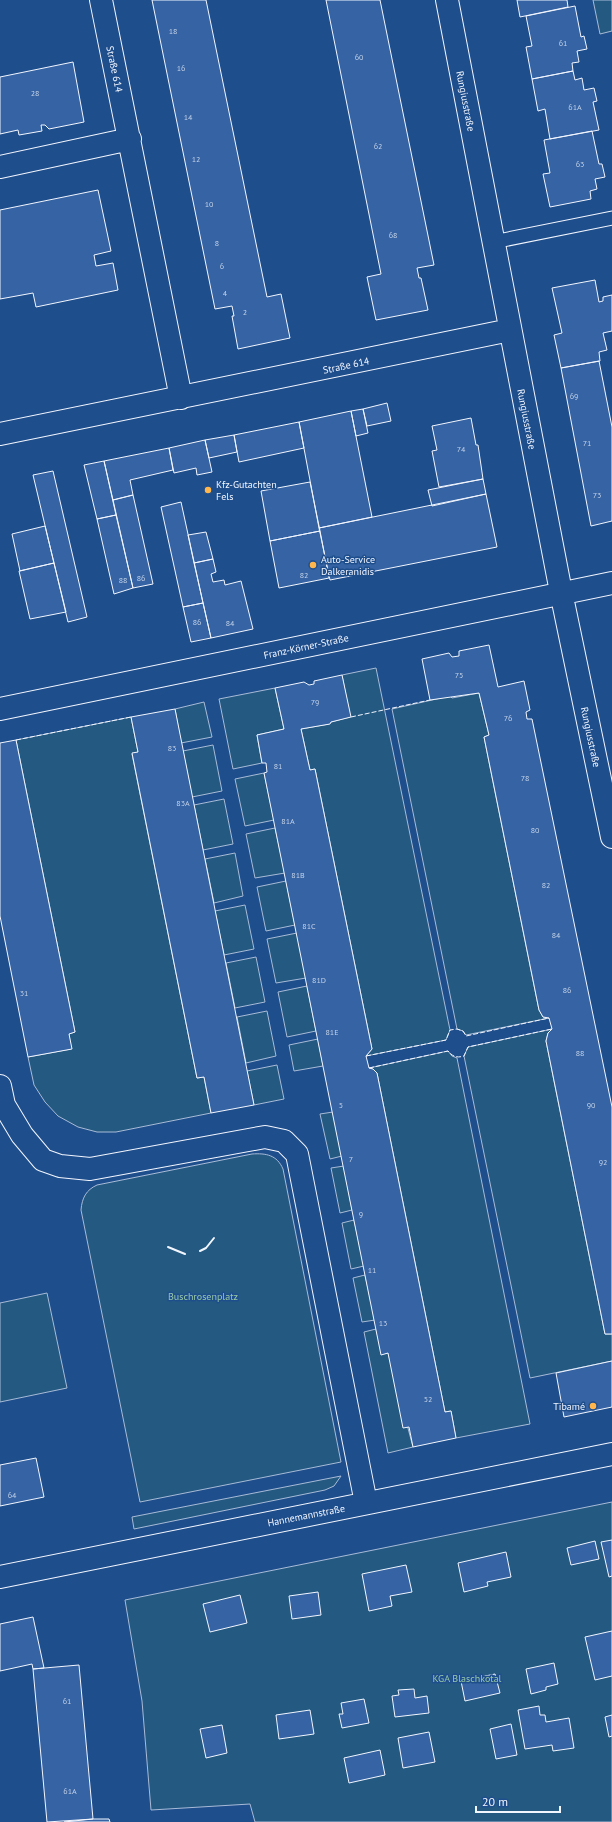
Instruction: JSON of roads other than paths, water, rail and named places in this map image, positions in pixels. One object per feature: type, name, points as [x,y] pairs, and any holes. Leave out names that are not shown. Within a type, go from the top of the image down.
[{"type":"street","name":"Straße 614","points":[[100,0],[130,139],[181,398]]},
{"type":"street","name":"Rungiusstraße","points":[[447,0],[561,592],[612,837]]},
{"type":"street","points":[[0,167],[130,139]]},
{"type":"street","name":"Straße 614","points":[[0,434],[510,330]]},
{"type":"street","name":"Franz-Körner-Straße","points":[[0,709],[561,592],[612,583]]},
{"type":"street","points":[[1,1098],[22,1135],[43,1160],[60,1166],[90,1169],[265,1137],[284,1141],[297,1154],[366,1503]]},
{"type":"street","name":"Hannemannstraße","points":[[0,1577],[612,1454]]},
{"type":"lane","points":[[493,242],[612,218]]},
{"type":"place","name":"Kfz-Gutachten Fels","points":[[208,490]]},
{"type":"place","name":"Auto-Service Dalkeranidis","points":[[313,565]]},
{"type":"place","name":"Tibamé","points":[[593,1406]]},
{"type":"park label","name":"Buschrosenplatz","points":[[203,1296]]},
{"type":"park label","name":"KGA Blaschkotal","points":[[467,1678]]}]
